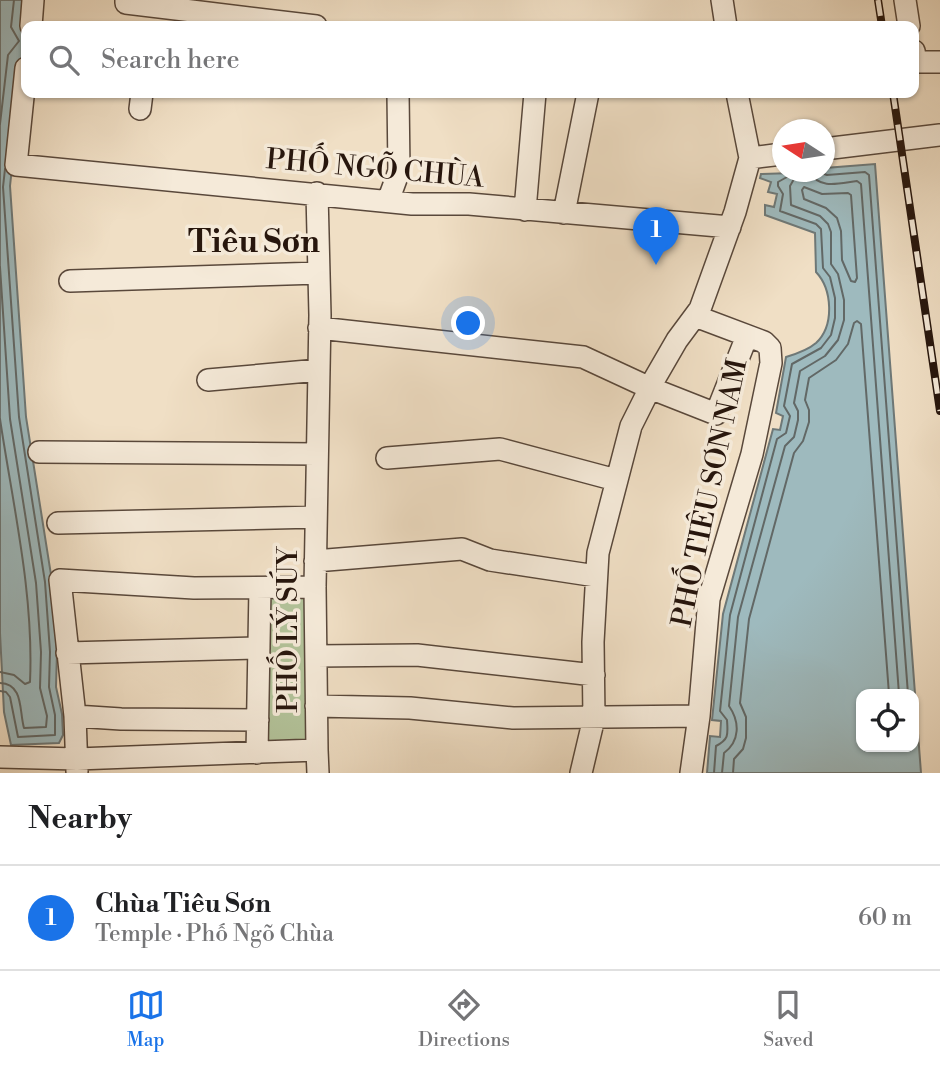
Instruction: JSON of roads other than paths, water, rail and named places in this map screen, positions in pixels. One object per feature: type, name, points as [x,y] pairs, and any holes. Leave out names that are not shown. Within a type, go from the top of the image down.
[{"type":"street","points":[[31,21],[33,0]]},
{"type":"street","points":[[126,0],[126,3],[150,16],[252,9],[297,21]]},
{"type":"street","points":[[722,0],[725,21]]},
{"type":"street","points":[[905,0],[908,21]]},
{"type":"street","points":[[919,62],[940,62]]},
{"type":"street","name":"PHỐ NGÕ CHÙA","points":[[23,98],[16,165],[388,201],[730,227]]},
{"type":"street","points":[[388,201],[399,171],[398,98]]},
{"type":"street","points":[[525,210],[536,98]]},
{"type":"street","points":[[564,213],[586,98]]},
{"type":"street","points":[[581,773],[594,718],[598,553],[631,426],[677,340],[700,309],[730,227],[750,159],[738,98]]},
{"type":"street","points":[[835,148],[940,135]]},
{"type":"street","points":[[750,159],[772,156]]},
{"type":"street","name":"PHỐ LÝ SÚY","points":[[0,757],[77,766],[160,764],[257,753],[317,750],[317,193]]},
{"type":"street","points":[[70,281],[319,273]]},
{"type":"street","name":"PHỐ TIÊU SƠN NAM","points":[[691,773],[709,600],[752,454],[771,370],[768,345],[695,316]]},
{"type":"street","points":[[319,328],[583,356],[650,388],[716,414],[747,336]]},
{"type":"street","points":[[208,380],[319,370]]},
{"type":"street","points":[[387,458],[500,449],[616,480]]},
{"type":"street","points":[[39,452],[317,454]]},
{"type":"street","points":[[58,523],[316,517]]},
{"type":"street","points":[[316,561],[462,549],[490,560],[596,576]]},
{"type":"street","points":[[77,766],[75,716],[66,653],[61,580],[194,589],[315,587]]},
{"type":"street","points":[[257,753],[260,588]]},
{"type":"street","points":[[66,653],[259,649]]},
{"type":"street","points":[[316,656],[417,655],[594,675]]},
{"type":"street","points":[[316,706],[410,708],[513,718],[699,716]]},
{"type":"street","points":[[75,716],[258,720]]},
{"type":"street","points":[[317,750],[318,773]]},
{"type":"water","points":[[0,0],[30,0],[28,21],[21,21],[21,84],[10,186],[26,417],[52,581],[57,652],[56,687],[63,735],[59,743],[11,745],[4,712],[0,633]]},
{"type":"water","points":[[875,164],[915,689],[856,689],[856,752],[919,752],[919,747],[921,773],[707,773],[710,736],[720,737],[721,721],[712,720],[723,614],[773,429],[780,430],[783,416],[776,413],[786,357],[806,350],[816,343],[829,317],[828,297],[816,272],[815,233],[765,215],[765,205],[774,207],[777,194],[768,192],[771,182],[760,178],[761,174],[772,174],[772,182],[835,182],[835,167]]},
{"type":"railway","points":[[878,0],[881,21]]},
{"type":"railway","points":[[894,98],[940,411]]},
{"type":"place","name":"Chùa Tiêu Sơn","points":[[656,265]]},
{"type":"district","name":"Tiêu Sơn","points":[[254,242]]}]
